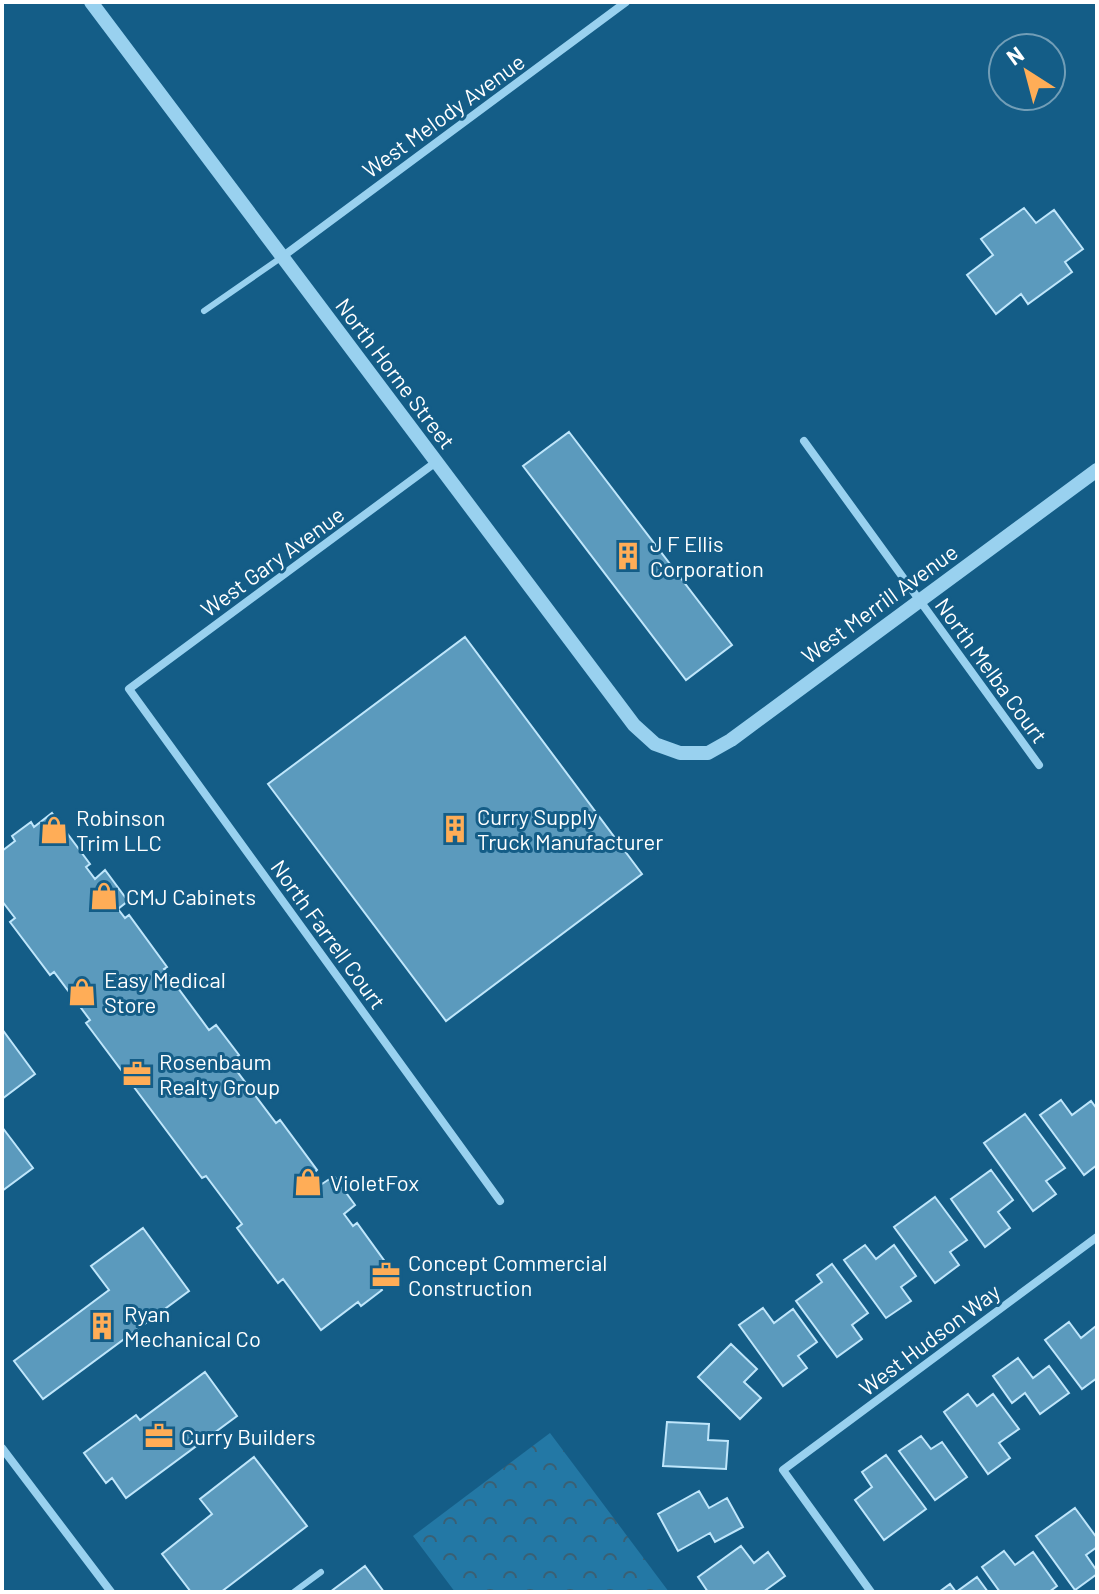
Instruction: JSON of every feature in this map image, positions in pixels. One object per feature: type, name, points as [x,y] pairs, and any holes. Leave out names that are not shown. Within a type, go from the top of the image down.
[{"type":"street","name":"North Horne Street","points":[[91,2],[634,725],[655,744],[680,753]]},
{"type":"street","name":"West Melody Avenue","points":[[282,257],[626,2]]},
{"type":"street","name":"North Melba Court","points":[[804,441],[1039,765]]},
{"type":"street","name":"West Gary Avenue","points":[[129,689],[436,462]]},
{"type":"street","name":"West Merrill Avenue","points":[[680,753],[708,753],[731,740],[1097,470]]},
{"type":"street","name":"North Farrell Court","points":[[129,689],[500,1201]]},
{"type":"street","name":"West Hudson Way","points":[[871,1592],[783,1470],[1097,1237]]},
{"type":"street","points":[[2,1448],[111,1592]]},
{"type":"lane","points":[[204,311],[282,257]]},
{"type":"lane","points":[[294,1592],[321,1572]]},
{"type":"green space","points":[[550,1433],[669,1592],[455,1592],[413,1536]]},
{"type":"building","points":[[1024,208],[1036,223],[1054,210],[1083,249],[1065,262],[1072,272],[1028,304],[1021,294],[996,314],[967,275],[993,255],[981,239]]},
{"type":"building","name":"J F Ellis Corporation","points":[[569,432],[732,645],[686,680],[523,466]]},
{"type":"building","name":"Curry Supply Truck Manufacturer","points":[[465,637],[642,874],[446,1021],[268,784]]},
{"type":"building","points":[[52,813],[90,864],[86,867],[95,879],[105,870],[128,901],[118,909],[125,918],[129,915],[209,1030],[216,1025],[239,1055],[230,1062],[276,1123],[280,1120],[317,1170],[314,1173],[322,1184],[334,1176],[355,1205],[344,1214],[353,1226],[357,1223],[394,1274],[379,1285],[382,1290],[361,1306],[358,1302],[321,1330],[283,1279],[278,1283],[237,1228],[242,1224],[206,1176],[202,1178],[86,1023],[90,1020],[54,972],[50,975],[10,922],[15,918],[2,901],[2,851],[15,841],[12,836],[31,822],[34,827]]},
{"type":"building","points":[[2,1029],[35,1074],[2,1099]]},
{"type":"building","points":[[1061,1100],[1072,1115],[1091,1101],[1097,1109],[1097,1165],[1084,1175],[1040,1115]]},
{"type":"building","points":[[1025,1114],[1065,1168],[1046,1181],[1056,1194],[1033,1211],[984,1143]]},
{"type":"building","points":[[2,1127],[33,1168],[2,1191]]},
{"type":"building","points":[[991,1170],[1013,1200],[998,1212],[1010,1228],[985,1247],[951,1199]]},
{"type":"building","points":[[935,1197],[967,1240],[950,1252],[959,1265],[935,1283],[894,1227]]},
{"type":"building","name":"Ryan Mechanical Co","points":[[143,1228],[189,1291],[43,1399],[14,1361],[109,1290],[91,1266]]},
{"type":"building","points":[[865,1245],[876,1259],[894,1245],[916,1276],[901,1287],[911,1301],[886,1318],[844,1260]]},
{"type":"building","points":[[832,1264],[868,1313],[852,1325],[862,1339],[837,1357],[796,1301],[822,1282],[817,1275]]},
{"type":"building","points":[[763,1308],[774,1323],[793,1309],[817,1342],[798,1356],[807,1368],[783,1386],[739,1325]]},
{"type":"building","points":[[1069,1322],[1081,1338],[1097,1328],[1097,1378],[1082,1389],[1045,1340]]},
{"type":"building","points":[[731,1344],[757,1369],[744,1382],[761,1398],[740,1419],[698,1377]]},
{"type":"building","points":[[1018,1358],[1033,1378],[1049,1366],[1069,1393],[1040,1414],[1025,1393],[1012,1403],[993,1376]]},
{"type":"building","name":"Curry Builders","points":[[205,1372],[237,1416],[126,1498],[112,1478],[106,1483],[84,1453],[136,1415],[140,1420]]},
{"type":"building","points":[[968,1394],[977,1406],[993,1394],[1019,1429],[999,1443],[1010,1458],[988,1474],[944,1412]]},
{"type":"building","points":[[667,1422],[709,1424],[708,1440],[728,1441],[726,1469],[663,1466]]},
{"type":"building","points":[[921,1436],[931,1449],[942,1442],[967,1477],[935,1500],[899,1451]]},
{"type":"building","points":[[886,1455],[926,1509],[884,1540],[855,1500],[872,1487],[862,1472]]},
{"type":"building","points":[[254,1457],[307,1526],[221,1592],[191,1592],[162,1554],[212,1514],[200,1499]]},
{"type":"building","points":[[699,1491],[709,1508],[727,1498],[743,1527],[715,1542],[710,1533],[678,1551],[658,1514]]},
{"type":"building","points":[[1075,1508],[1097,1538],[1097,1547],[1086,1555],[1097,1574],[1075,1590],[1036,1536]]},
{"type":"building","points":[[741,1546],[754,1563],[768,1552],[785,1576],[763,1592],[708,1592],[698,1577]]},
{"type":"building","points":[[1004,1551],[1015,1565],[1033,1552],[1057,1586],[1049,1592],[1000,1592],[982,1567]]},
{"type":"building","points":[[365,1566],[384,1592],[330,1592]]},
{"type":"building","points":[[977,1577],[988,1592],[956,1592]]},
{"type":"building","points":[[950,1584],[956,1592],[939,1592]]},
{"type":"place","name":"J F Ellis Corporation","points":[[628,556]]},
{"type":"place","name":"Curry Supply Truck Manufacturer","points":[[455,829]]},
{"type":"place","name":"Robinson Trim LLC","points":[[54,830]]},
{"type":"place","name":"CMJ Cabinets","points":[[104,896]]},
{"type":"place","name":"Easy Medical Store","points":[[82,992]]},
{"type":"place","name":"Rosenbaum Realty Group","points":[[137,1074]]},
{"type":"place","name":"VioletFox","points":[[308,1182]]},
{"type":"place","name":"Concept Commercial Construction","points":[[386,1275]]},
{"type":"place","name":"Ryan Mechanical Co","points":[[102,1326]]},
{"type":"place","name":"Curry Builders","points":[[159,1436]]}]
